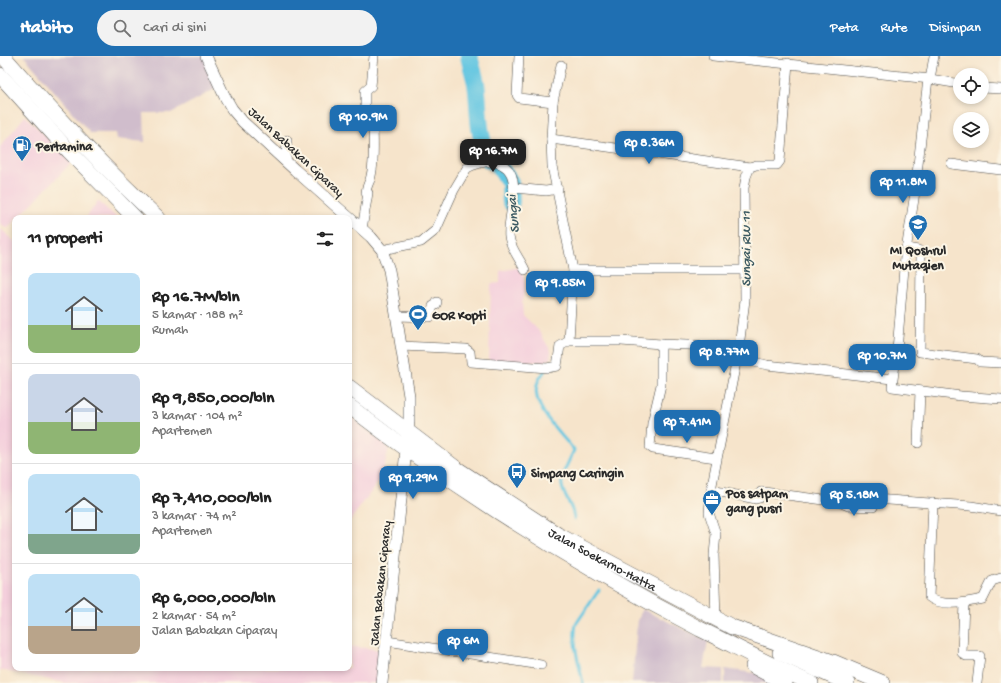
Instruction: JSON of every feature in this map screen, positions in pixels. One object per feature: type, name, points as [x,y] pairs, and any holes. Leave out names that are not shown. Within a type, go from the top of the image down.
[{"type":"highway","points":[[3,56],[60,120],[117,180],[155,215]]},
{"type":"highway","points":[[0,75],[69,151],[132,215]]},
{"type":"highway","name":"Jalan Soekarno-Hatta","points":[[352,389],[408,434],[457,469],[558,535],[732,627],[833,662],[883,683]]},
{"type":"highway","name":"Jalan Soekarno-Hatta","points":[[352,408],[406,450],[560,552],[619,586],[744,651],[812,678]]},
{"type":"highway","name":"Jalan Soekarno-Hatta","points":[[509,518],[530,542],[555,558],[785,683]]},
{"type":"highway","points":[[732,627],[812,678],[847,683]]},
{"type":"street","name":"Jalan Babakan Ciparay","points":[[206,56],[232,109],[286,162],[346,215]]},
{"type":"street","points":[[362,229],[368,193],[366,193],[366,185],[371,177],[373,139],[373,122],[365,116],[365,91],[371,86],[374,56]]},
{"type":"street","points":[[519,56],[517,96],[519,98],[553,102]]},
{"type":"street","points":[[713,56],[794,61],[953,83]]},
{"type":"street","points":[[934,56],[929,79],[914,199],[906,248],[897,350],[892,378],[892,387],[1001,399]]},
{"type":"street","points":[[551,139],[750,168],[756,165],[777,164],[780,161],[794,61]]},
{"type":"street","points":[[562,65],[553,102],[551,139],[552,166],[558,189],[573,270],[569,341]]},
{"type":"street","points":[[989,88],[1001,89]]},
{"type":"street","points":[[286,162],[287,140]]},
{"type":"street","points":[[382,250],[420,242],[436,230],[454,190],[467,168],[490,162],[502,165],[511,175],[514,188],[509,236],[515,253],[525,270]]},
{"type":"street","points":[[951,164],[1001,170]]},
{"type":"street","points":[[716,619],[714,555],[716,534],[710,514],[711,490],[716,458],[739,347],[745,300],[744,188],[746,177],[750,168]]},
{"type":"street","points":[[514,188],[546,191],[558,189]]},
{"type":"street","name":"Jalan Babakan Ciparay","points":[[352,220],[382,250],[389,270],[409,401],[408,434],[382,683]]},
{"type":"street","points":[[906,248],[918,250],[921,254],[920,352],[977,359],[980,362],[1001,363]]},
{"type":"street","points":[[573,270],[745,270]]},
{"type":"street","points":[[397,316],[430,317],[433,306],[436,305],[437,302]]},
{"type":"street","points":[[401,346],[466,349],[470,352],[471,362],[553,368],[559,364],[560,346],[569,341],[621,341],[739,347]]},
{"type":"street","points":[[661,344],[661,385],[652,423],[650,447],[653,449],[716,458]]},
{"type":"street","points":[[737,358],[767,365],[892,378]]},
{"type":"street","points":[[918,443],[920,391]]},
{"type":"street","points":[[711,490],[756,499],[760,498],[761,492],[764,492],[839,502],[848,506],[873,507],[875,499],[933,503],[1001,511]]},
{"type":"street","points":[[933,503],[929,597],[932,600],[964,603],[983,600],[992,581],[1001,578]]},
{"type":"street","points":[[964,603],[962,653],[966,656],[980,656],[977,683]]},
{"type":"street","points":[[387,642],[541,665]]},
{"type":"shaded area","points":[[24,56],[207,56],[219,87],[171,113],[144,113],[145,142],[117,139],[116,133],[90,133]]},
{"type":"shaded area","points":[[25,116],[72,162],[21,215],[12,215],[12,224],[7,229],[0,223],[0,147]]},
{"type":"shaded area","points":[[98,201],[114,215],[88,215]]},
{"type":"shaded area","points":[[0,228],[12,239],[12,671],[352,671],[352,646],[381,650],[378,683],[66,683],[0,670]]},
{"type":"shaded area","points":[[521,267],[525,285],[522,303],[523,315],[539,331],[551,351],[550,359],[545,362],[489,361],[491,284],[500,283],[500,271]]},
{"type":"shaded area","points":[[352,417],[389,448],[381,478],[352,518]]},
{"type":"shaded area","points":[[642,609],[708,641],[703,668],[723,669],[723,683],[632,683],[637,624]]},
{"type":"shaded area","points":[[725,669],[776,676],[789,683],[725,683]]},
{"type":"waterway","name":"Sungai","points":[[469,56],[476,83],[482,141],[490,160],[499,162],[500,168],[510,182],[511,202]]},
{"type":"waterway","points":[[546,369],[539,379],[536,393],[543,411],[555,429],[574,450],[562,477],[563,490],[574,515],[574,519]]},
{"type":"waterway","points":[[583,683],[575,646],[576,624],[599,590]]},
{"type":"place","name":"Pertamina","points":[[22,162]]},
{"type":"place","name":"MI Qoshrul Mutaqien","points":[[918,241]]},
{"type":"place","name":"GOR Kopti","points":[[418,331]]},
{"type":"place","name":"Simpang Caringin","points":[[517,489]]},
{"type":"place","name":"Pos satpam gang pusri","points":[[712,516]]},
{"type":"water label","name":"Sungai RW 11","points":[[745,249]]}]
